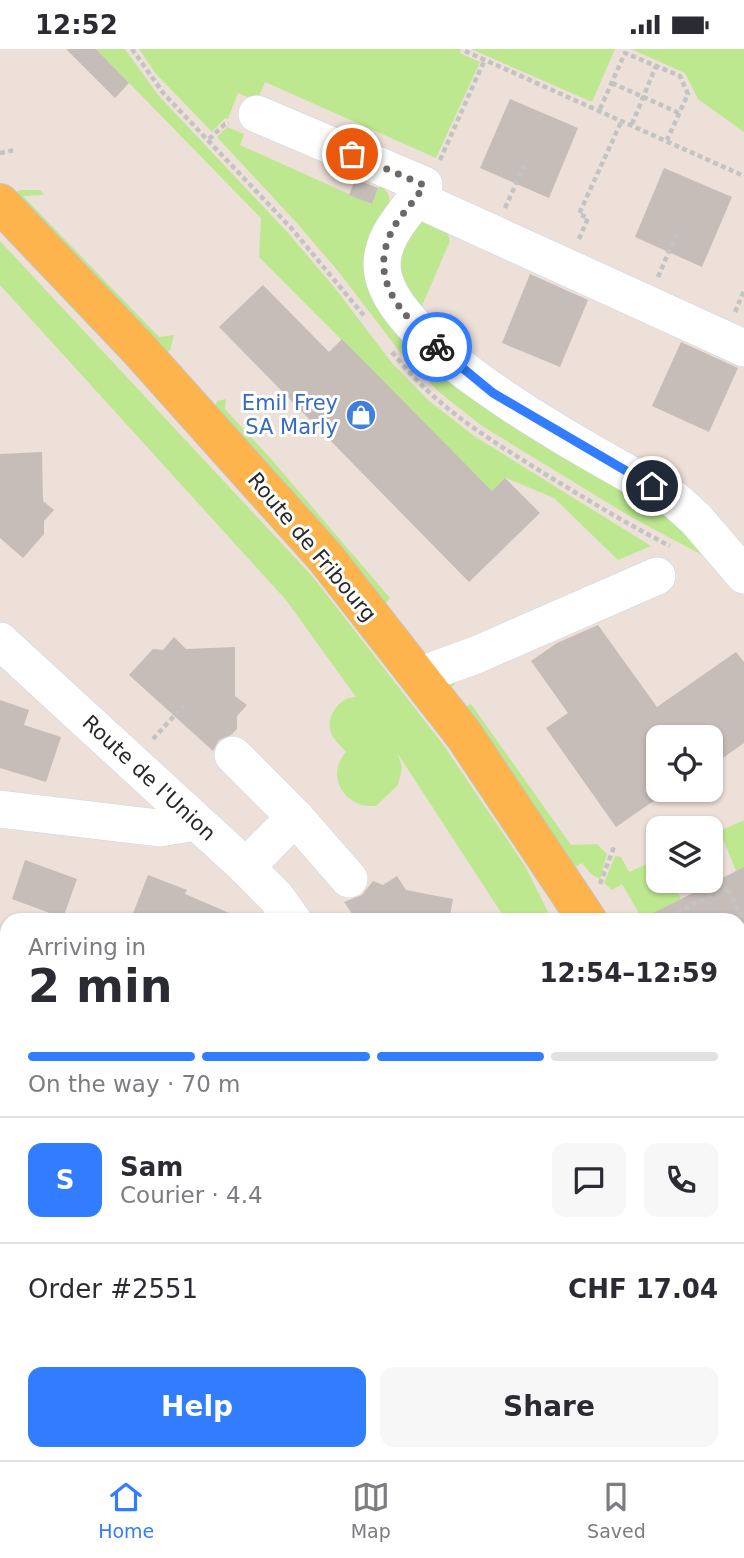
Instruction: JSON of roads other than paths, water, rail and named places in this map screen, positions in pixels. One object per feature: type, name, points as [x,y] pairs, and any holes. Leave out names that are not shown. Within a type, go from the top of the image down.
[{"type":"main road","name":"Route de Fribourg","points":[[0,202],[136,345],[325,557],[464,735],[583,913]]},
{"type":"street","points":[[241,119],[424,185],[397,222],[384,250],[384,279],[399,307],[453,362],[493,393],[675,500],[696,519],[744,575]]},
{"type":"street","points":[[416,199],[744,348]]},
{"type":"street","points":[[418,676],[477,655],[657,576]]},
{"type":"street","name":"Route de l'Union","points":[[0,641],[246,867],[276,897],[287,913]]},
{"type":"street","points":[[233,755],[295,817],[349,879]]},
{"type":"street","points":[[0,809],[159,828],[196,822]]},
{"type":"street","points":[[246,867],[295,817]]},
{"type":"place","name":"Emil Frey SA Marly","points":[[361,415]]}]
